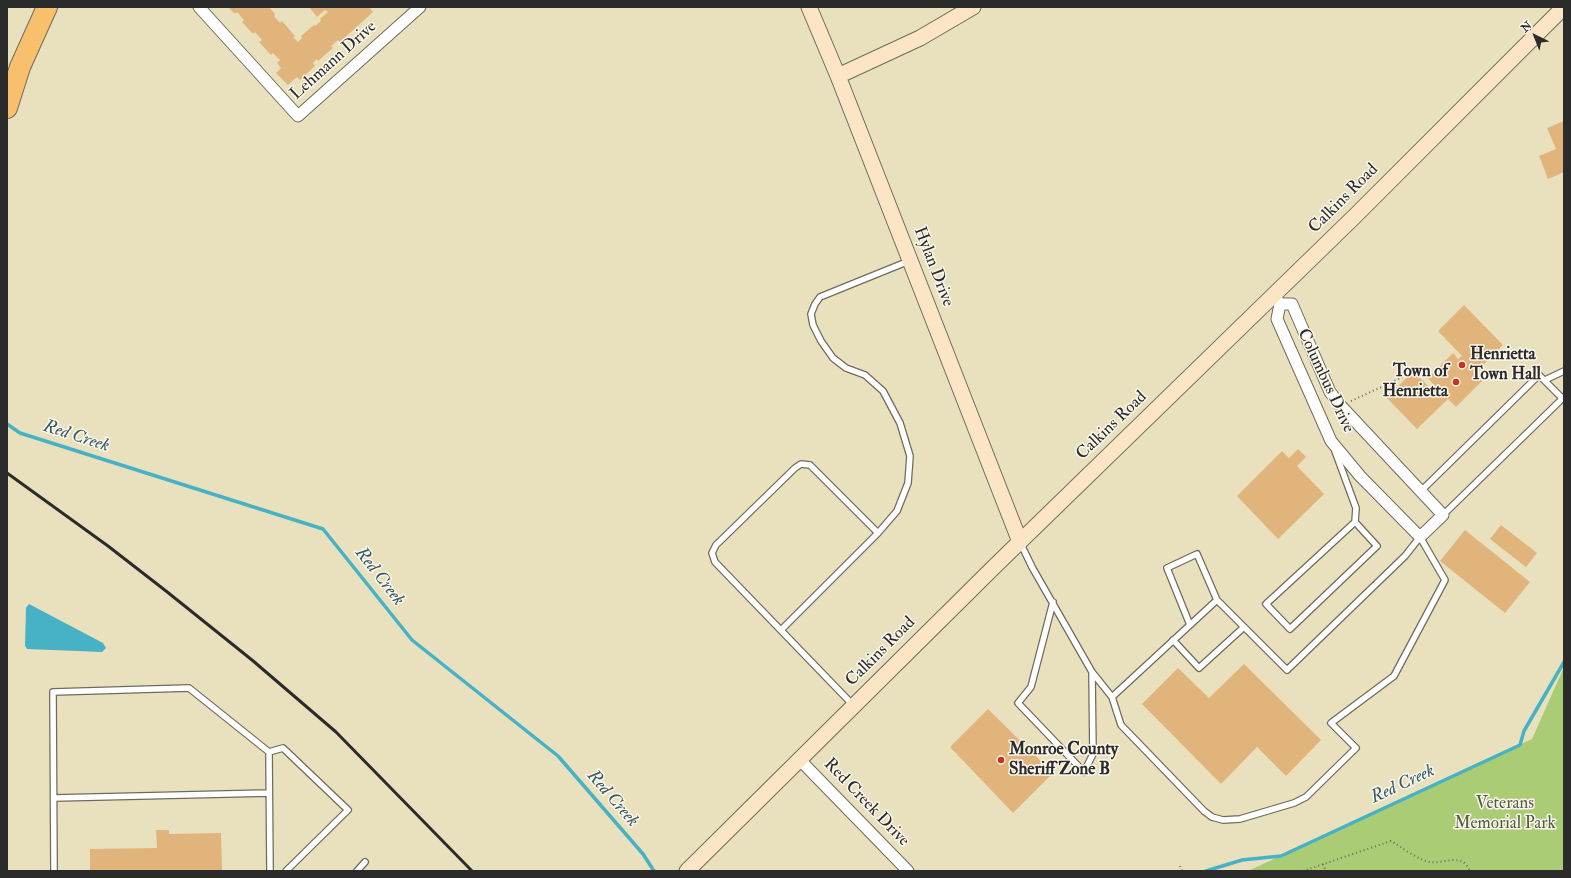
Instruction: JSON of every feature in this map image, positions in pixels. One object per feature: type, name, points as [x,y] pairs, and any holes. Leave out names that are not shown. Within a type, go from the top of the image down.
[{"type":"highway","points":[[7,108],[20,67],[47,7]]},
{"type":"main road","name":"Hylan Drive","points":[[809,7],[838,76],[1020,542]]},
{"type":"main road","points":[[838,76],[920,38],[973,7]]},
{"type":"main road","name":"Calkins Road","points":[[687,871],[1020,542],[1277,300],[1562,13]]},
{"type":"street","name":"Lehmann Drive","points":[[199,7],[298,116],[413,9]]},
{"type":"street","name":"Columbus Drive","points":[[1420,537],[1360,476],[1331,441],[1277,319],[1277,300],[1292,304],[1330,392],[1341,406],[1443,515]]},
{"type":"street","points":[[1420,537],[1443,515]]},
{"type":"street","name":"Red Creek Drive","points":[[799,759],[908,871]]},
{"type":"lane","points":[[781,630],[898,511],[908,484],[910,456],[900,423],[883,391],[865,375],[846,368],[833,358],[821,341],[813,325],[811,314],[820,297],[910,261]]},
{"type":"lane","points":[[1545,380],[1564,371]]},
{"type":"lane","points":[[1421,491],[1539,375],[1563,398],[1443,515]]},
{"type":"lane","points":[[1331,441],[1356,508],[1355,522],[1266,604],[1290,629],[1377,546],[1355,522]]},
{"type":"lane","points":[[854,706],[715,562],[712,553],[716,545],[795,468],[801,464],[810,465],[878,533]]},
{"type":"lane","points":[[1020,542],[1032,567],[1092,672],[1112,697],[1121,724],[1204,811],[1212,817],[1223,820],[1240,819],[1294,803],[1306,797],[1356,748],[1331,723],[1394,676],[1445,580],[1420,537],[1405,556],[1287,670],[1217,600],[1197,554],[1167,568],[1190,625]]},
{"type":"lane","points":[[1112,697],[1217,600]]},
{"type":"lane","points":[[1053,602],[1032,687],[1018,703],[1084,772],[1093,754],[1092,672]]},
{"type":"lane","points":[[1173,640],[1199,668],[1244,627]]},
{"type":"lane","points":[[54,871],[53,692],[189,688],[269,752]]},
{"type":"lane","points":[[269,752],[283,748],[348,810],[286,871]]},
{"type":"lane","points":[[269,752],[270,871]]},
{"type":"lane","points":[[54,798],[269,793]]},
{"type":"lane","points":[[357,871],[365,862]]},
{"type":"path","points":[[1341,406],[1403,377]]},
{"type":"path","points":[[1303,871],[1392,841],[1430,863],[1456,859],[1468,867],[1470,871]]},
{"type":"path","points":[[1324,864],[1326,871]]},
{"type":"path","points":[[1180,866],[1182,871]]},
{"type":"green space","name":"Veterans Memorial Park","points":[[1564,667],[1564,871],[1248,871],[1532,739]]},
{"type":"water","points":[[29,604],[103,643],[106,648],[102,652],[27,649],[25,646],[26,608]]},
{"type":"building","points":[[228,7],[269,7],[275,14],[274,16],[280,23],[282,21],[295,36],[293,37],[298,42],[302,38],[301,36],[321,21],[320,19],[328,12],[325,10],[317,17],[309,7],[371,7],[370,8],[373,12],[340,42],[338,40],[331,46],[333,48],[318,61],[317,59],[313,63],[315,66],[300,80],[297,77],[288,85],[276,73],[281,68],[277,63],[280,60],[273,53],[271,55],[259,42],[262,40],[255,32],[253,34],[242,22],[244,20],[237,12],[235,14]]},
{"type":"building","points":[[1564,121],[1564,172],[1548,179],[1539,156],[1556,149],[1547,128]]},
{"type":"building","name":"Henrietta Town Hall","points":[[1464,305],[1503,345],[1475,373],[1482,381],[1456,407],[1448,399],[1417,429],[1387,398],[1413,371],[1430,388],[1434,385],[1428,378],[1453,353],[1458,359],[1462,356],[1438,331]]},
{"type":"building","points":[[1298,449],[1306,457],[1297,466],[1324,494],[1278,539],[1237,496],[1282,451],[1289,458]]},
{"type":"building","points":[[1501,525],[1537,553],[1526,567],[1490,539]]},
{"type":"building","points":[[1465,530],[1530,582],[1505,613],[1440,561]]},
{"type":"building","points":[[1244,664],[1321,740],[1286,776],[1257,747],[1221,784],[1142,704],[1178,668],[1209,698]]},
{"type":"building","name":"Monroe County Sheriff Zone B","points":[[988,709],[1053,773],[1013,813],[950,747]]},
{"type":"building","points":[[156,830],[169,830],[169,834],[221,833],[222,871],[90,871],[90,849],[157,848]]},
{"type":"waterway","name":"Red Creek","points":[[7,424],[20,433],[323,529],[412,640],[558,756],[643,854],[654,871]]},
{"type":"waterway","name":"Red Creek","points":[[1206,871],[1242,860],[1281,856],[1520,745],[1524,731],[1564,662]]},
{"type":"railway","points":[[7,473],[108,546],[252,660],[336,732],[472,871]]},
{"type":"place","name":"Henrietta Town Hall","points":[[1462,365]]},
{"type":"place","name":"Town of Henrietta","points":[[1456,382]]},
{"type":"place","name":"Monroe County Sheriff Zone B","points":[[1001,760]]}]
